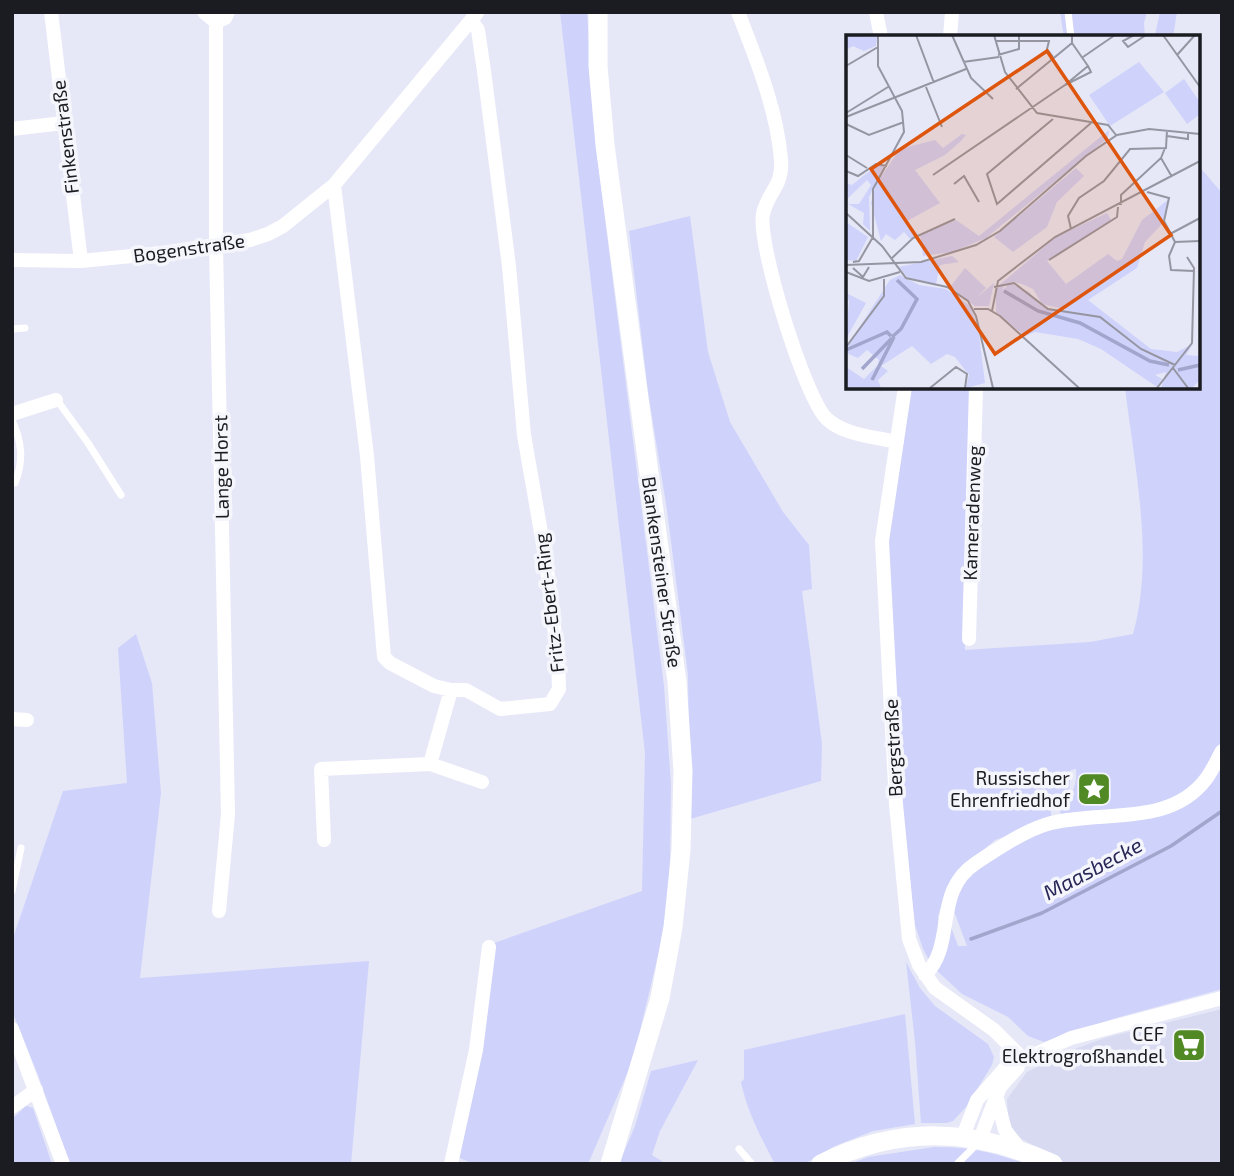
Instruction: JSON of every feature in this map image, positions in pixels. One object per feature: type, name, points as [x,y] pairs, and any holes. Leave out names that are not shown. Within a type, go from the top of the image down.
[{"type":"main road","name":"Blankensteiner Straße","points":[[598,12],[598,66],[605,145],[677,682],[683,771],[681,850],[673,927],[660,998],[610,1164]]},
{"type":"main road","name":"Blankensteiner Straße","points":[[598,1164],[619,1128]]},
{"type":"main road","points":[[821,1164],[842,1153],[887,1139],[933,1135],[971,1138],[1053,1164]]},
{"type":"street","name":"Finkenstraße","points":[[51,12],[81,261]]},
{"type":"street","points":[[204,12],[216,22],[225,18],[228,12]]},
{"type":"street","points":[[738,12],[770,100],[781,159],[781,179],[763,214],[763,228],[780,309],[811,394],[824,417],[846,430],[897,442]]},
{"type":"street","points":[[876,12],[881,35]]},
{"type":"street","points":[[950,35],[952,12]]},
{"type":"street","name":"Bogenstraße","points":[[12,260],[81,261],[162,253],[250,240],[268,234],[283,226],[334,185],[474,16]]},
{"type":"street","name":"Fritz-Ebert-Ring","points":[[334,185],[367,456],[384,657],[408,674],[435,686],[466,690],[497,707],[508,709],[550,704],[556,697],[559,684],[546,561],[524,435],[509,266],[484,71],[474,16]]},
{"type":"street","name":"Lange Horst","points":[[216,22],[216,245],[228,814],[219,911]]},
{"type":"street","points":[[12,129],[63,123]]},
{"type":"street","name":"Bergstraße","points":[[905,388],[882,541],[895,804],[909,939],[919,965],[935,988],[949,1001],[993,1030],[1024,1060]]},
{"type":"street","name":"Kameradenweg","points":[[969,639],[976,388]]},
{"type":"street","points":[[12,414],[56,400]]},
{"type":"street","points":[[430,764],[451,690]]},
{"type":"street","points":[[925,975],[934,966],[939,952],[953,886],[967,869],[1004,845],[1053,822],[1151,812],[1171,806],[1189,795],[1205,780],[1222,751]]},
{"type":"street","points":[[324,840],[321,769],[430,764],[482,782]]},
{"type":"street","points":[[451,1164],[476,1050],[489,947]]},
{"type":"street","points":[[971,1138],[977,1100],[1005,1068],[1071,1038],[1222,998]]},
{"type":"street","points":[[12,1028],[63,1164]]},
{"type":"street","points":[[971,1138],[1000,1087],[1024,1060]]},
{"type":"street","points":[[12,1107],[36,1090]]},
{"type":"street","points":[[997,1096],[1005,1130],[1023,1153]]},
{"type":"lane","points":[[1068,12],[1071,35]]},
{"type":"lane","points":[[12,328],[25,328]]},
{"type":"lane","points":[[56,400],[88,443],[121,495]]},
{"type":"lane","points":[[12,420],[23,453],[20,472],[15,483],[12,482]]},
{"type":"lane","points":[[12,891],[21,848]]},
{"type":"lane","points":[[957,1164],[978,1146],[971,1138]]},
{"type":"lane","points":[[739,1149],[752,1164]]},
{"type":"shaded area","points":[[560,12],[587,12],[596,147],[664,686],[671,784],[666,922],[633,1060],[588,1164],[474,1164],[455,1156],[494,943],[642,891],[645,753]]},
{"type":"shaded area","points":[[1060,12],[1147,12],[1145,35],[1064,35]]},
{"type":"shaded area","points":[[1160,12],[1177,12],[1173,35],[1155,35]]},
{"type":"shaded area","points":[[1199,166],[1222,193],[1222,745],[1189,792],[1164,804],[1062,818],[1060,811],[1068,809],[1067,801],[1075,782],[1076,769],[1071,770],[1069,792],[1063,804],[1050,806],[1052,820],[995,840],[963,867],[942,903],[938,916],[938,942],[930,962],[915,925],[909,870],[902,801],[886,538],[908,388],[972,388],[964,608],[965,650],[1090,642],[1133,634],[1139,604],[1143,543],[1125,388],[1199,388]]},
{"type":"shaded area","points":[[690,216],[708,352],[730,422],[783,512],[809,545],[812,589],[802,591],[822,744],[821,781],[690,819],[688,675],[667,510],[648,392],[629,231]]},
{"type":"shaded area","points":[[136,634],[152,683],[161,793],[140,978],[369,961],[351,1164],[70,1164],[12,1011],[12,941],[63,791],[127,783],[118,648]]},
{"type":"shaded area","points":[[1222,759],[1222,989],[1116,1018],[1044,1042],[1028,1036],[1008,1017],[962,994],[935,969],[950,924],[958,946],[967,946],[952,906],[962,878],[1007,848],[1053,827],[1175,809]]},
{"type":"shaded area","points":[[906,962],[920,988],[935,1006],[988,1044],[994,1057],[992,1065],[966,1107],[953,1121],[947,1123],[921,1123]]},
{"type":"shaded area","points":[[1222,1009],[1222,1164],[1067,1164],[1013,1134],[1008,1119],[1007,1099],[1027,1072],[1066,1052],[1108,1037]]},
{"type":"shaded area","points":[[905,1014],[915,1124],[873,1131],[835,1146],[804,1164],[775,1164],[755,1124],[741,1082],[744,1079],[744,1050]]},
{"type":"shaded area","points":[[698,1060],[660,1131],[652,1155],[666,1164],[619,1164],[635,1126],[651,1071]]},
{"type":"shaded area","points":[[26,1106],[33,1108],[52,1164],[12,1164],[12,1119]]},
{"type":"shaded area","points":[[934,1147],[981,1151],[1026,1164],[850,1164],[868,1157]]},
{"type":"waterway","name":"Maasbecke","points":[[971,939],[1042,913],[1171,846],[1222,811]]},
{"type":"place","name":"Russischer Ehrenfriedhof","points":[[1094,789]]},
{"type":"place","name":"CEF Elektrogroßhandel","points":[[1189,1045]]}]
